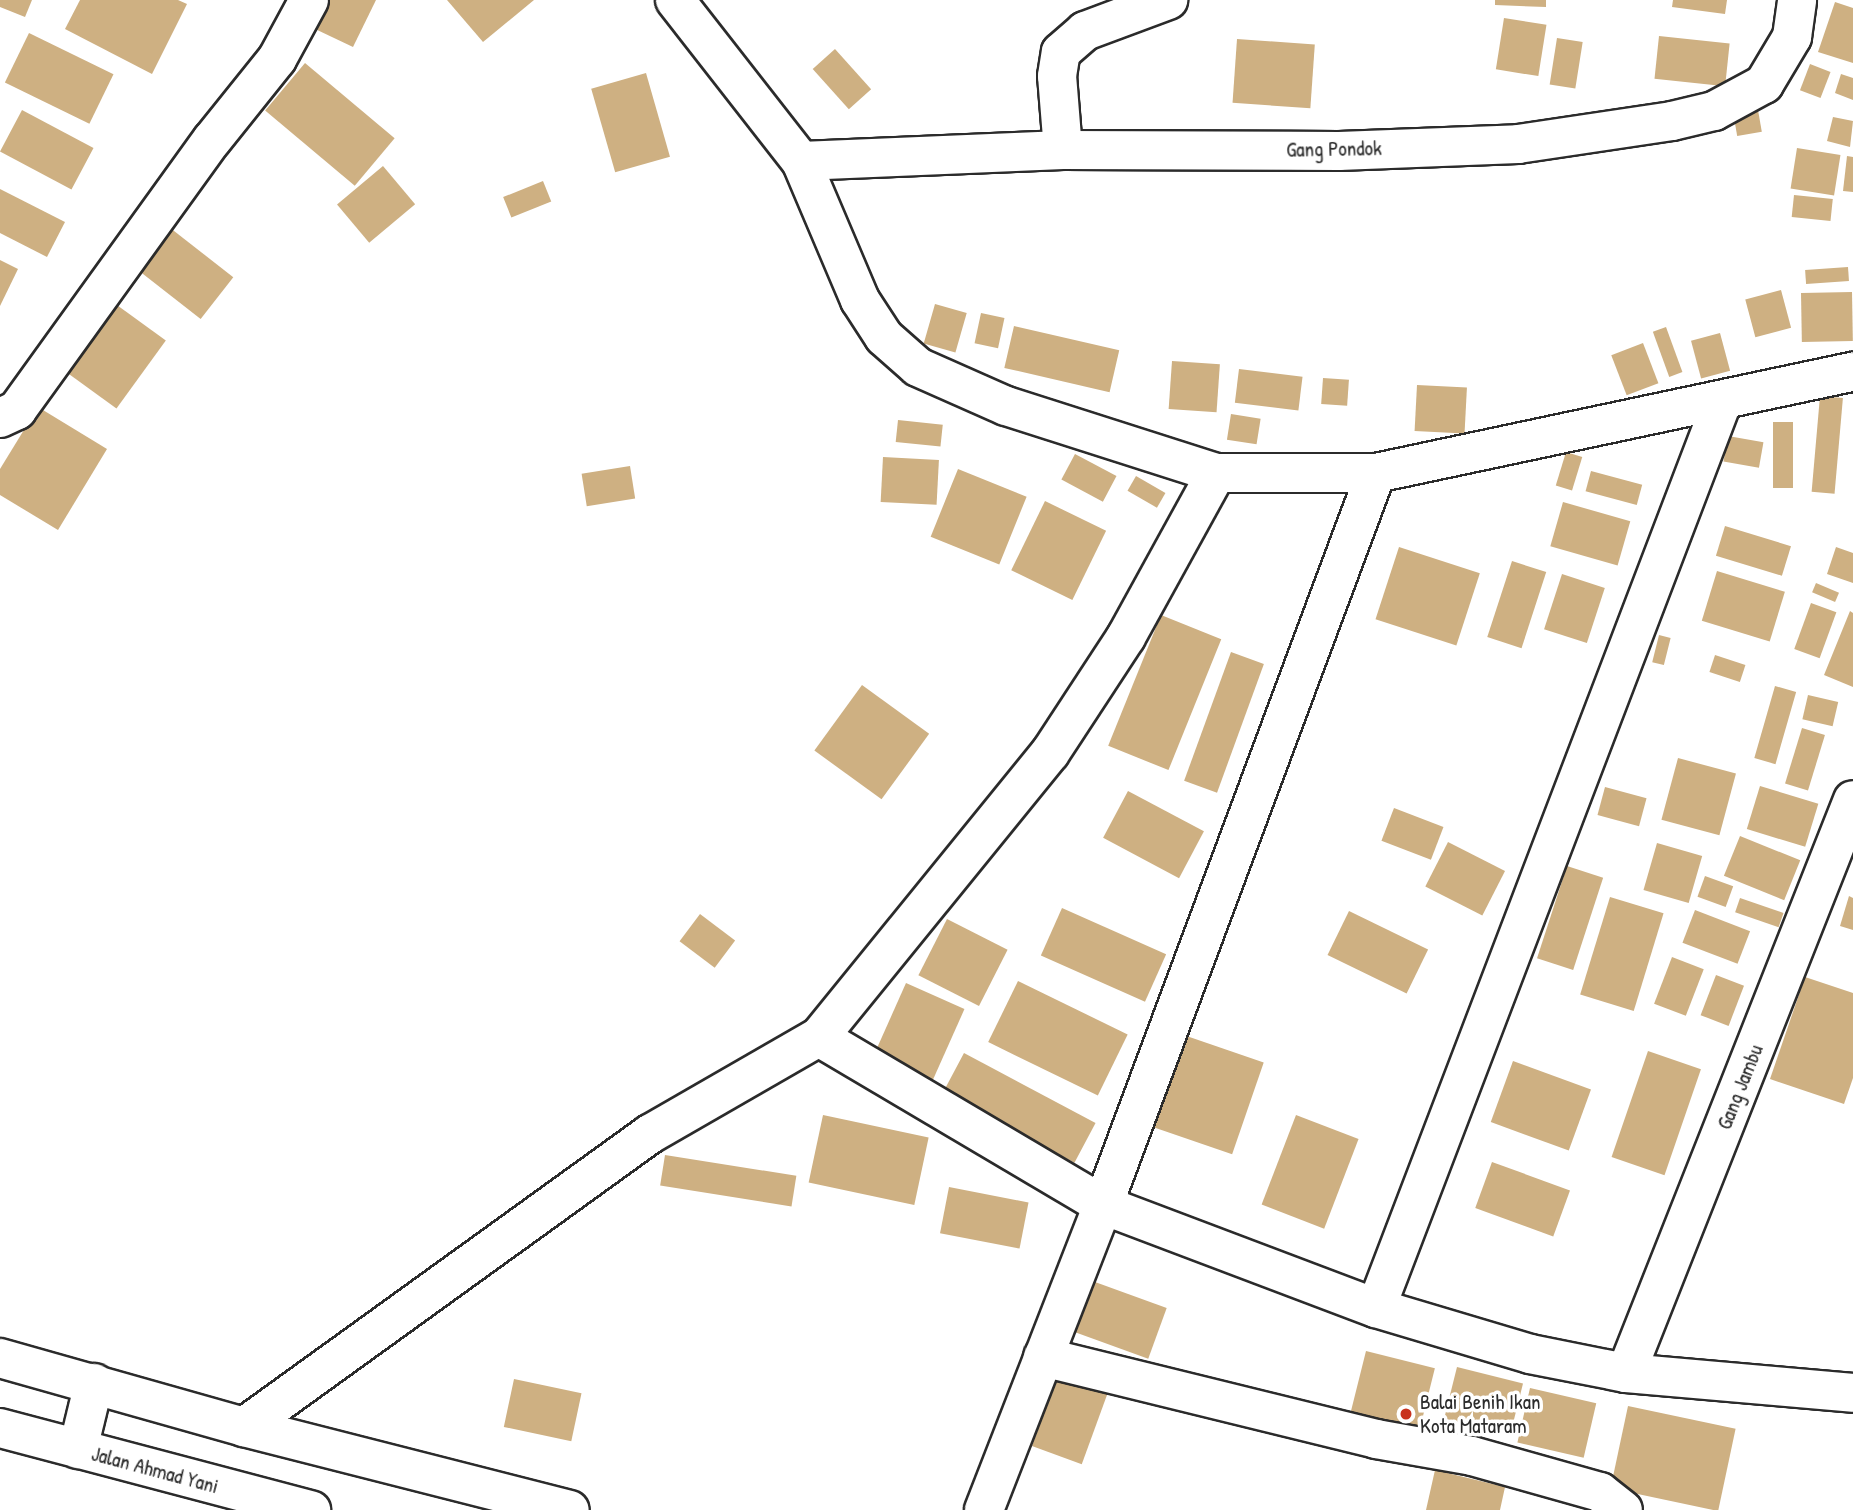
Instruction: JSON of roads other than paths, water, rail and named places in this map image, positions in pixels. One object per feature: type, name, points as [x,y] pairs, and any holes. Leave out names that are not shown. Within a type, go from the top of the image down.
[{"type":"main road","points":[[0,418],[17,410],[212,140],[277,60],[309,0]]},
{"type":"main road","points":[[675,0],[801,162],[847,261],[860,300],[884,337],[919,367],[1006,407],[1216,473],[1376,473],[1853,372]]},
{"type":"main road","points":[[1063,150],[1058,76],[1061,52],[1085,31],[1168,0]]},
{"type":"main road","name":"Gang Pondok","points":[[801,162],[1063,150],[1339,151],[1518,144],[1672,121],[1714,111],[1764,84],[1792,37],[1797,0]]},
{"type":"main road","points":[[1376,1307],[1723,400]]},
{"type":"main road","points":[[244,1427],[650,1134],[819,1037],[1050,753],[1126,637],[1216,473]]},
{"type":"main road","points":[[984,1510],[1103,1205],[1376,473]]},
{"type":"main road","name":"Gang Jambu","points":[[1626,1373],[1853,800]]},
{"type":"main road","points":[[819,1037],[1103,1205],[1376,1307],[1530,1354],[1626,1373],[1853,1392]]},
{"type":"main road","points":[[0,1357],[244,1427],[570,1510]]},
{"type":"main road","points":[[1043,1357],[1376,1438],[1472,1456],[1600,1492],[1623,1510]]},
{"type":"main road","points":[[78,1449],[94,1383]]},
{"type":"main road","name":"Jalan Ahmad Yani","points":[[0,1428],[311,1510]]},
{"type":"place","name":"Balai Benih Ikan Kota Mataram","points":[[1406,1414]]}]
